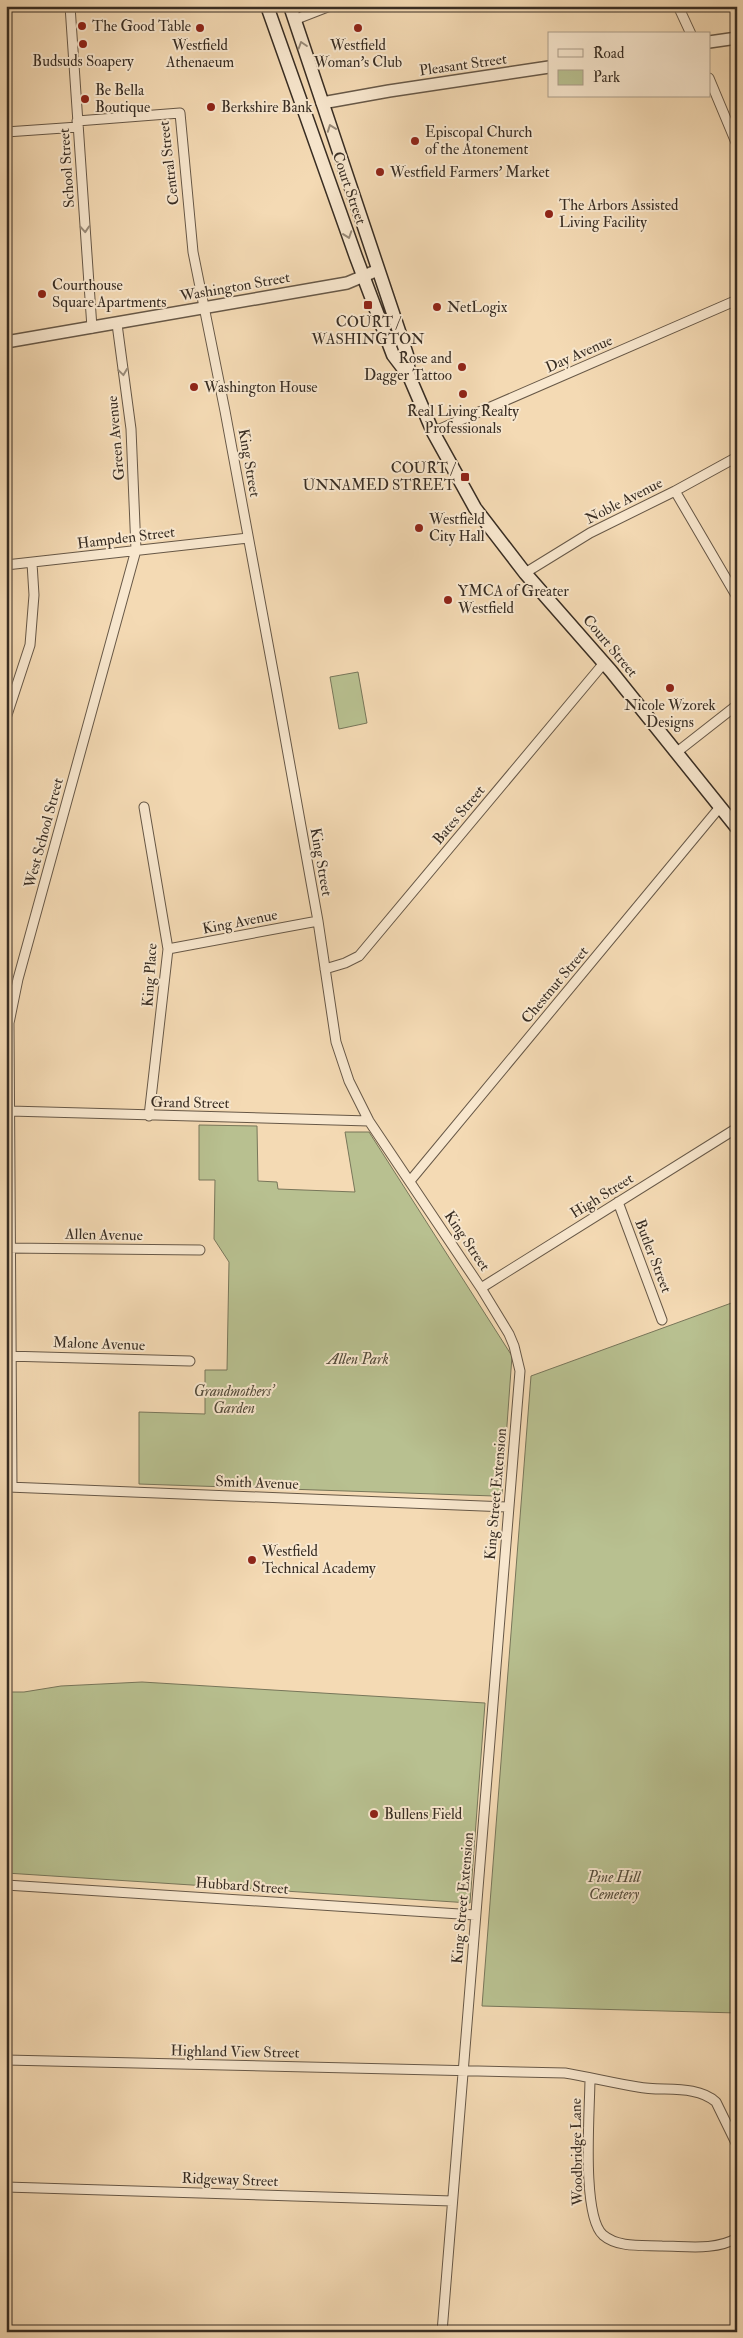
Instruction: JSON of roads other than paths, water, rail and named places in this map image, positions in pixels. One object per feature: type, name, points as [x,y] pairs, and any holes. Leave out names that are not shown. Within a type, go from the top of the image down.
[{"type":"main road","name":"Court Street","points":[[267,6],[393,355],[409,376],[432,432],[475,508],[525,572],[604,663],[737,828]]},
{"type":"main road","name":"Court Street","points":[[290,6],[407,355],[409,376]]},
{"type":"main road","points":[[275,26],[294,20]]},
{"type":"main road","points":[[304,108],[322,103]]},
{"type":"main road","points":[[333,192],[351,186]]},
{"type":"street","name":"School Street","points":[[70,6],[92,328]]},
{"type":"street","points":[[294,20],[330,6]]},
{"type":"street","points":[[678,6],[689,32]]},
{"type":"street","points":[[710,42],[737,38]]},
{"type":"street","name":"Pleasant Street","points":[[322,103],[388,91],[548,67]]},
{"type":"street","points":[[710,80],[737,145]]},
{"type":"street","name":"Central Street","points":[[77,124],[180,113],[191,232],[204,308]]},
{"type":"street","points":[[6,132],[77,124]]},
{"type":"street","name":"Washington Street","points":[[6,342],[347,283],[364,278],[378,270]]},
{"type":"street","name":"Day Avenue","points":[[432,432],[737,300]]},
{"type":"street","name":"King Street","points":[[204,308],[318,921],[336,1042],[349,1081],[370,1120],[481,1288],[514,1346],[519,1377]]},
{"type":"street","name":"Green Avenue","points":[[117,324],[131,429],[136,550]]},
{"type":"street","name":"Noble Avenue","points":[[525,572],[590,533],[675,491],[737,457]]},
{"type":"street","points":[[675,491],[737,597]]},
{"type":"street","name":"Hampden Street","points":[[6,565],[248,538]]},
{"type":"street","name":"West School Street","points":[[9,1487],[10,1112],[8,1023],[136,550]]},
{"type":"street","points":[[6,718],[30,645],[34,595],[32,563]]},
{"type":"street","name":"Bates Street","points":[[325,969],[345,964],[360,956],[604,663]]},
{"type":"street","points":[[677,752],[737,705]]},
{"type":"street","name":"King Place","points":[[144,807],[168,949],[149,1116]]},
{"type":"street","name":"Chestnut Street","points":[[410,1181],[720,807]]},
{"type":"street","name":"King Avenue","points":[[168,949],[318,921]]},
{"type":"street","name":"Grand Street","points":[[10,1112],[370,1120]]},
{"type":"street","name":"High Street","points":[[481,1288],[737,1128]]},
{"type":"street","name":"Butler Street","points":[[618,1202],[662,1320]]},
{"type":"street","name":"Allen Avenue","points":[[9,1248],[200,1250]]},
{"type":"street","name":"Malone Avenue","points":[[8,1356],[190,1361]]},
{"type":"street","name":"King Street Extension","points":[[442,2332],[507,1507],[519,1377]]},
{"type":"street","name":"Smith Avenue","points":[[9,1487],[507,1507]]},
{"type":"street","name":"Hubbard Street","points":[[6,1885],[475,1915]]},
{"type":"street","name":"Highland View Street","points":[[6,2060],[463,2070]]},
{"type":"street","name":"Woodbridge Lane","points":[[463,2070],[544,2071],[638,2088],[697,2092],[710,2097],[716,2102],[737,2145]]},
{"type":"street","name":"Woodbridge Lane","points":[[590,2078],[589,2197],[595,2223],[602,2234],[621,2244],[659,2246],[716,2246],[737,2238]]},
{"type":"street","name":"Ridgeway Street","points":[[6,2187],[452,2201]]},
{"type":"place","name":"The Good Table","points":[[82,26]]},
{"type":"place","name":"Westfield Athenaeum","points":[[200,28]]},
{"type":"place","name":"Westfield Woman's Club","points":[[358,28]]},
{"type":"place","name":"Budsuds Soapery","points":[[83,44]]},
{"type":"place","name":"Be Bella Boutique","points":[[85,99]]},
{"type":"place","name":"Berkshire Bank","points":[[211,107]]},
{"type":"place","name":"Episcopal Church of the Atonement","points":[[415,141]]},
{"type":"place","name":"Westfield Farmers' Market","points":[[380,172]]},
{"type":"place","name":"The Arbors Assisted Living Facility","points":[[549,214]]},
{"type":"place","name":"Courthouse Square Apartments","points":[[42,294]]},
{"type":"place","name":"COURT / WASHINGTON","points":[[368,305]]},
{"type":"place","name":"NetLogix","points":[[437,307]]},
{"type":"place","name":"Rose and Dagger Tattoo","points":[[462,367]]},
{"type":"place","name":"Washington House","points":[[194,387]]},
{"type":"place","name":"Real Living Realty Professionals","points":[[463,394]]},
{"type":"place","name":"COURT / UNNAMED STREET","points":[[465,477]]},
{"type":"place","name":"Westfield City Hall","points":[[419,528]]},
{"type":"place","name":"YMCA of Greater Westfield","points":[[448,600]]},
{"type":"place","name":"Nicole Wzorek Designs","points":[[670,688]]},
{"type":"place","name":"Westfield Technical Academy","points":[[252,1560]]},
{"type":"place","name":"Bullens Field","points":[[374,1814]]},
{"type":"park label","name":"Allen Park","points":[[358,1359]]},
{"type":"park label","name":"Grandmothers' Garden","points":[[234,1400]]},
{"type":"park label","name":"Pine Hill Cemetery","points":[[614,1886]]}]
